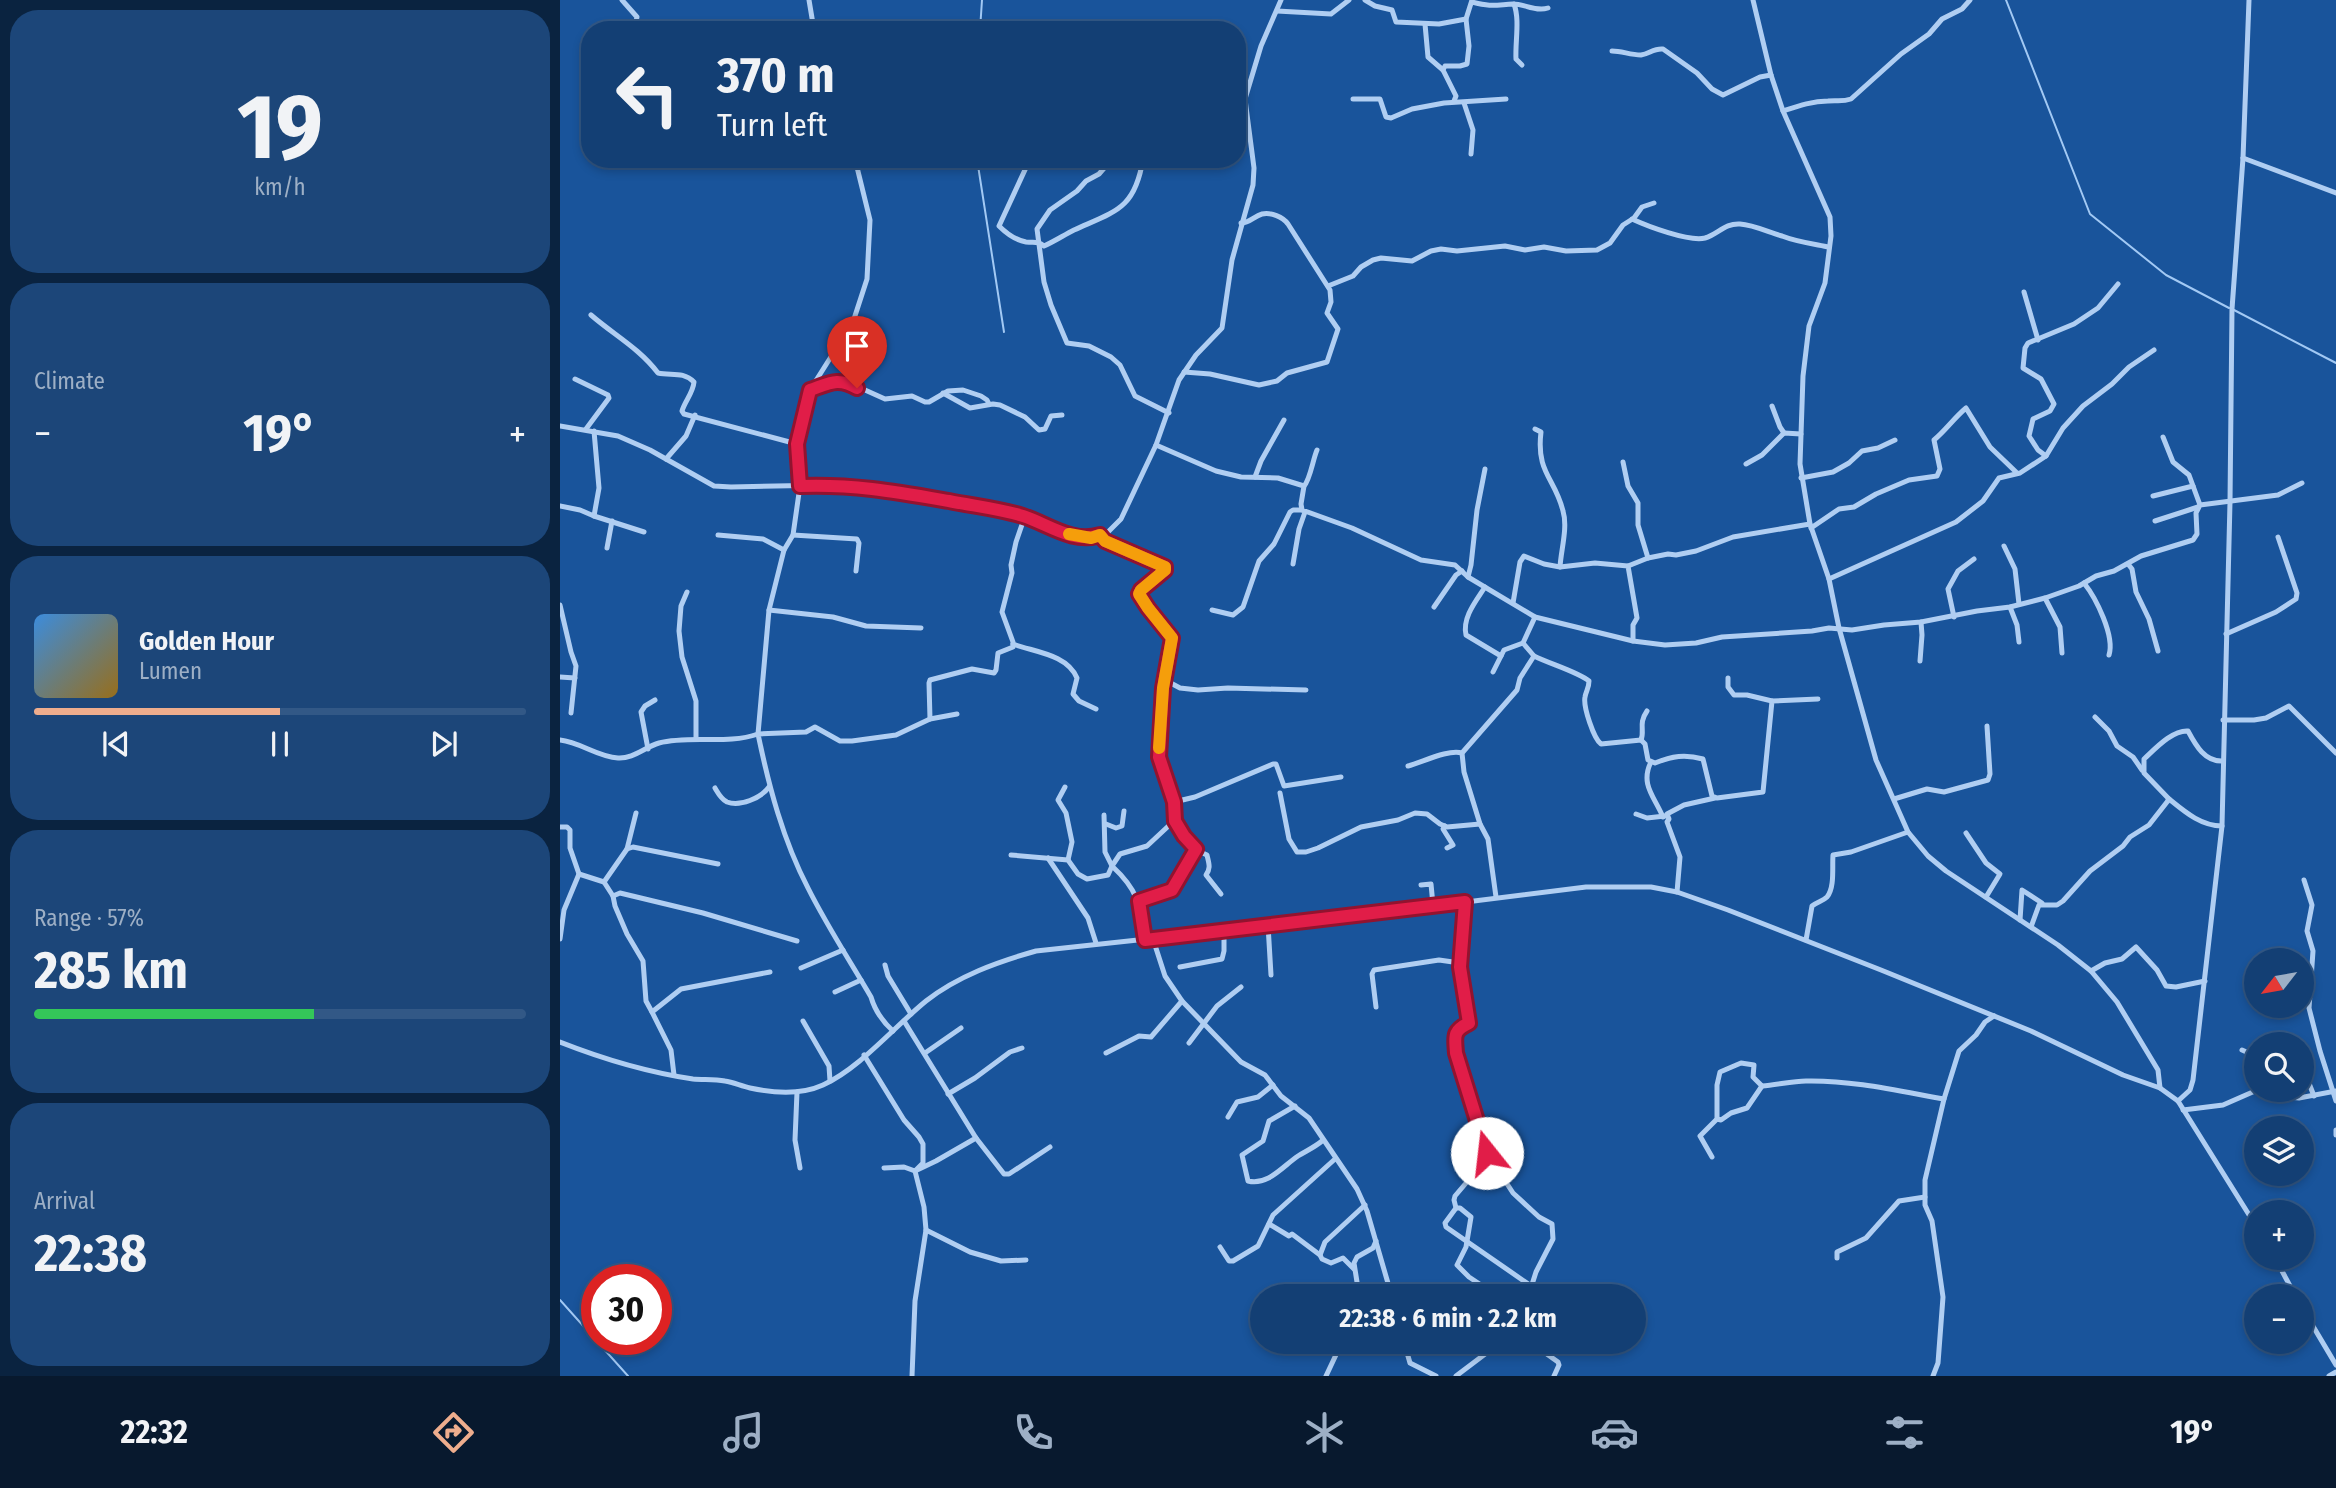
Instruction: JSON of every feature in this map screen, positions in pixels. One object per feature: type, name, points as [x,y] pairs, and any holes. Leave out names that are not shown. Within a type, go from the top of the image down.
[{"type":"street","points":[[622,0],[637,17],[636,21]]},
{"type":"street","points":[[809,0],[812,21]]},
{"type":"street","points":[[1246,94],[1261,46],[1281,0]]},
{"type":"street","points":[[1277,11],[1331,14],[1348,1],[1357,0]]},
{"type":"street","points":[[1365,0],[1375,6],[1392,10],[1396,22],[1451,23],[1466,19]]},
{"type":"street","points":[[1753,0],[1771,75],[1783,111],[1830,217],[1825,284],[1809,326],[1803,376],[1801,478],[1810,526],[1829,579],[1839,628],[1873,751],[1908,832],[1928,856],[2058,945],[2091,971],[2116,1002],[2158,1070],[2160,1088]]},
{"type":"street","points":[[1783,111],[1807,103],[1851,99],[1900,54],[1929,34],[1942,19],[1962,9],[1970,0]]},
{"type":"street","points":[[2178,1101],[2190,1090],[2193,1080],[2222,826],[2232,309],[2243,158],[2249,0]]},
{"type":"street","points":[[1443,70],[1445,66],[1466,64],[1469,46],[1466,19],[1472,1],[1491,7],[1514,4],[1541,10],[1548,8]]},
{"type":"street","points":[[1514,4],[1517,13],[1516,59],[1522,65]]},
{"type":"street","points":[[1425,24],[1428,57],[1443,70],[1456,96],[1454,102]]},
{"type":"street","points":[[1612,51],[1645,55],[1657,48],[1663,50],[1723,95],[1760,77],[1771,75]]},
{"type":"street","points":[[1353,99],[1380,99],[1386,117],[1391,118],[1412,109],[1454,102],[1506,99]]},
{"type":"street","points":[[1465,103],[1473,130],[1471,154]]},
{"type":"street","points":[[560,425],[618,436],[713,486],[830,485],[896,491],[1025,516],[1070,535],[1091,538],[1108,533],[1121,519],[1156,445],[1179,380],[1196,355],[1222,328],[1231,260],[1253,185],[1254,168],[1246,106]]},
{"type":"street","points":[[2243,158],[2336,193]]},
{"type":"street","points":[[857,168],[870,220],[867,279],[853,322],[810,390],[797,444],[800,486],[793,535],[784,550],[769,610],[758,734],[769,787],[807,886],[871,997],[874,1009],[893,1031]]},
{"type":"street","points":[[1026,168],[999,226],[1007,234],[1023,241],[1040,242],[1045,246],[1124,206],[1138,185],[1141,168]]},
{"type":"street","points":[[1104,168],[1050,210],[1037,229],[1044,282],[1068,343],[1089,346],[1111,358],[1119,365],[1135,396],[1168,413]]},
{"type":"street","points":[[1328,286],[1353,276],[1373,260],[1381,258],[1412,261],[1441,249],[1457,251],[1505,246],[1525,250],[1544,247],[1566,251],[1597,250],[1610,243],[1623,225],[1642,207],[1654,203]]},
{"type":"street","points":[[1184,372],[1210,374],[1259,384],[1277,381],[1287,373],[1327,362],[1338,329],[1327,313],[1331,296],[1328,286],[1286,220],[1262,214],[1241,223]]},
{"type":"street","points":[[1632,219],[1664,232],[1698,238],[1706,237],[1726,226],[1741,224],[1829,247]]},
{"type":"street","points":[[2046,456],[2038,450],[2029,436],[2033,419],[2050,411],[2053,404],[2041,379],[2023,368],[2025,348],[2028,343],[2074,324],[2098,308],[2118,284]]},
{"type":"street","points":[[2024,292],[2038,340]]},
{"type":"street","points":[[591,315],[630,343],[658,373],[681,374],[694,382],[682,411],[684,414],[797,444]]},
{"type":"street","points":[[1829,579],[1956,522],[1983,501],[2000,478],[2020,472],[2046,456],[2063,428],[2083,406],[2129,367],[2154,350]]},
{"type":"street","points":[[575,379],[608,395],[609,398],[586,429]]},
{"type":"street","points":[[810,390],[832,382],[845,382],[884,399],[912,396],[925,402],[953,390],[970,391],[987,400],[989,404]]},
{"type":"street","points":[[943,393],[971,408],[989,404],[1000,405],[1025,417],[1040,430],[1045,429],[1051,416],[1062,415]]},
{"type":"street","points":[[1772,406],[1784,433]]},
{"type":"street","points":[[1513,603],[1521,557],[1529,556],[1544,564],[1560,567],[1595,564],[1628,566],[1648,558],[1676,555],[1734,537],[1810,526],[1839,509],[1854,507],[1909,480],[1937,476],[1940,469],[1934,440],[1966,408],[1990,447],[2016,472]]},
{"type":"street","points":[[666,459],[685,436],[695,415]]},
{"type":"street","points":[[1255,477],[1283,420]]},
{"type":"street","points":[[1535,429],[1541,432],[1539,443],[1542,464],[1565,515],[1560,567]]},
{"type":"street","points":[[594,431],[599,488],[594,516]]},
{"type":"street","points":[[1746,464],[1762,455],[1784,433],[1801,434]]},
{"type":"street","points":[[1212,610],[1234,615],[1243,607],[1262,556],[1275,544],[1293,510],[1304,511],[1352,528],[1421,559],[1455,565],[1468,577],[1535,617],[1665,645],[1696,643],[1722,636],[1839,628],[1852,630],[2010,607],[2045,598],[2128,564],[2141,556],[2193,540],[2197,534],[2199,506],[2189,475],[2173,461],[2163,437]]},
{"type":"street","points":[[1801,478],[1833,471],[1849,463],[1863,451],[1895,440]]},
{"type":"street","points":[[1156,445],[1216,471],[1241,477],[1278,478],[1304,486]]},
{"type":"street","points":[[1293,564],[1304,511],[1301,504],[1304,486],[1308,482],[1317,450]]},
{"type":"street","points":[[1623,462],[1628,486],[1639,503],[1639,525],[1648,558]]},
{"type":"street","points":[[1468,577],[1485,469]]},
{"type":"street","points":[[2155,521],[2199,506],[2278,495],[2302,483]]},
{"type":"street","points":[[2153,496],[2193,486]]},
{"type":"street","points":[[560,506],[644,532]]},
{"type":"street","points":[[930,719],[930,680],[972,669],[994,673],[998,653],[1013,648],[1002,612],[1012,573],[1016,542],[1025,516]]},
{"type":"street","points":[[607,548],[612,521]]},
{"type":"street","points":[[718,534],[763,539],[784,550]]},
{"type":"street","points":[[793,535],[856,539],[859,543],[856,571]]},
{"type":"street","points":[[1100,535],[1105,541],[1165,567],[1139,594],[1172,638],[1160,716],[1159,757],[1174,802],[1175,821],[1196,850],[1207,855],[1210,871],[1206,876],[1221,894]]},
{"type":"street","points":[[2226,634],[2276,612],[2295,599],[2297,593],[2278,537]]},
{"type":"street","points":[[2004,546],[2015,569],[2019,604]]},
{"type":"street","points":[[1954,617],[1948,589],[1958,571],[1974,559]]},
{"type":"street","points":[[2128,564],[2133,569],[2136,592],[2149,620],[2158,651]]},
{"type":"street","points":[[1628,566],[1637,618],[1633,625],[1633,640]]},
{"type":"street","points":[[1434,607],[1456,575],[1462,572]]},
{"type":"street","points":[[2084,583],[2102,614],[2111,645],[2109,655]]},
{"type":"street","points":[[1485,587],[1465,623],[1466,635],[1501,656]]},
{"type":"street","points":[[687,592],[681,606],[679,631],[682,657],[696,701],[696,739]]},
{"type":"street","points":[[2045,598],[2060,626],[2062,653]]},
{"type":"street","points":[[560,605],[576,666],[570,713]]},
{"type":"street","points":[[2010,607],[2017,625],[2019,642]]},
{"type":"street","points":[[769,610],[833,617],[866,626],[921,628]]},
{"type":"street","points":[[1493,672],[1504,650],[1523,643],[1535,617]]},
{"type":"street","points":[[1920,661],[1921,622]]},
{"type":"street","points":[[1523,643],[1534,656],[1589,681],[1585,696],[1586,713],[1592,721],[1597,742],[1601,744],[1641,740]]},
{"type":"street","points":[[1013,644],[1041,651],[1069,666],[1077,678],[1073,694],[1079,701],[1096,709]]},
{"type":"street","points":[[1496,897],[1488,839],[1480,824],[1464,772],[1462,752],[1517,690],[1520,678],[1534,656]]},
{"type":"street","points":[[560,677],[575,678]]},
{"type":"street","points":[[1728,678],[1728,687],[1734,695],[1772,701],[1818,699]]},
{"type":"street","points":[[1165,680],[1180,688],[1198,690],[1306,690]]},
{"type":"street","points":[[648,749],[640,712],[654,700]]},
{"type":"street","points":[[1636,814],[1647,818],[1665,815],[1684,805],[1763,792],[1772,701]]},
{"type":"street","points":[[2223,720],[2266,718],[2289,706],[2336,753]]},
{"type":"street","points":[[1641,740],[1641,723],[1647,711]]},
{"type":"street","points":[[560,740],[616,758],[628,758],[658,744],[806,732],[815,727],[839,741],[896,736],[930,719],[957,714]]},
{"type":"street","points":[[2095,717],[2109,731],[2118,746],[2133,757],[2169,799],[2189,816],[2222,826]]},
{"type":"street","points":[[1894,799],[1927,789],[1944,792],[1988,780],[1987,726]]},
{"type":"street","points":[[2144,773],[2144,759],[2183,730],[2188,731],[2208,758],[2223,761]]},
{"type":"street","points":[[1641,740],[1645,744],[1648,760],[1655,764],[1672,756],[1691,756],[1703,760],[1712,796],[1716,798]]},
{"type":"street","points":[[1408,766],[1440,757],[1447,752],[1462,752]]},
{"type":"street","points":[[1651,762],[1646,774],[1648,788],[1669,819],[1667,822],[1680,857],[1677,892]]},
{"type":"street","points":[[1174,802],[1195,797],[1273,764],[1276,764],[1284,786],[1341,777]]},
{"type":"street","points":[[715,788],[722,798],[733,802],[757,799],[769,787]]},
{"type":"street","points":[[1065,787],[1058,800],[1066,813],[1072,842],[1068,860],[1078,874],[1087,879],[1108,875],[1120,853],[1147,846],[1175,821]]},
{"type":"street","points":[[1280,793],[1289,839],[1297,852],[1318,848],[1362,827],[1398,820],[1415,813],[1427,814],[1445,826],[1480,824]]},
{"type":"street","points":[[2020,920],[2022,890],[2042,903],[2057,905],[2090,871],[2123,846],[2130,837],[2149,825],[2169,799]]},
{"type":"street","points":[[1105,824],[1116,828],[1122,826],[1124,811]]},
{"type":"street","points":[[604,882],[626,849],[636,813]]},
{"type":"street","points":[[1104,815],[1105,852],[1112,866],[1132,888],[1139,901],[1145,940]]},
{"type":"street","points":[[1445,826],[1443,829],[1453,845],[1447,848]]},
{"type":"street","points":[[560,827],[570,830],[570,848],[579,874],[564,910],[560,939]]},
{"type":"street","points":[[1806,940],[1812,906],[1826,898],[1829,893],[1833,855],[1851,852],[1908,832]]},
{"type":"street","points":[[1966,834],[1986,863],[2000,874],[1986,897]]},
{"type":"street","points":[[626,849],[633,847],[718,864]]},
{"type":"street","points":[[1139,901],[1172,890],[1196,850]]},
{"type":"street","points":[[1011,855],[1068,860]]},
{"type":"street","points":[[1048,858],[1088,918],[1096,943]]},
{"type":"street","points":[[579,874],[604,882],[613,895],[626,934],[643,961],[646,1001],[671,1050],[674,1075]]},
{"type":"street","points":[[2304,880],[2312,905],[2307,931],[2313,951],[2309,1008],[2336,1101]]},
{"type":"street","points":[[1422,886],[1431,884],[1433,905]]},
{"type":"street","points":[[560,1042],[644,1070],[797,1093],[830,1081],[955,981],[1006,959],[1036,951],[1586,887],[1651,887],[1677,892],[1806,940],[2031,1031],[2123,1075],[2160,1088],[2178,1101],[2244,1207]]},
{"type":"street","points":[[613,895],[620,893],[691,910],[797,941]]},
{"type":"street","points":[[1465,902],[1460,964],[1469,1023],[1459,1028],[1455,1036],[1456,1053],[1489,1156],[1513,1193],[1539,1217],[1552,1224],[1553,1239],[1536,1272],[1533,1284]]},
{"type":"street","points":[[2031,928],[2037,907],[2042,903]]},
{"type":"street","points":[[1268,925],[1271,975]]},
{"type":"street","points":[[1180,967],[1222,959],[1224,930]]},
{"type":"street","points":[[1153,939],[1165,976],[1182,1000],[1241,1062],[1265,1075],[1281,1096],[1309,1118],[1365,1205],[1388,1284]]},
{"type":"street","points":[[2091,971],[2112,960],[2122,959],[2136,947],[2152,964],[2166,986],[2176,987],[2205,981]]},
{"type":"street","points":[[801,968],[843,950]]},
{"type":"street","points":[[1376,1007],[1372,974],[1374,970],[1439,960],[1460,964]]},
{"type":"street","points":[[885,965],[888,976],[911,1014]]},
{"type":"street","points":[[652,1012],[681,989],[770,972]]},
{"type":"street","points":[[835,992],[861,980]]},
{"type":"street","points":[[1189,1043],[1217,1006],[1241,987]]},
{"type":"street","points":[[1106,1053],[1139,1036],[1152,1037],[1182,1000]]},
{"type":"street","points":[[1933,1376],[1938,1363],[1943,1297],[1932,1221],[1925,1205],[1925,1180],[1944,1099],[1959,1051],[1985,1022],[1994,1016]]},
{"type":"street","points":[[803,1021],[830,1066],[830,1081]]},
{"type":"street","points":[[904,1021],[976,1138],[1004,1174],[1009,1174],[1050,1147]]},
{"type":"street","points":[[925,1053],[961,1028]]},
{"type":"street","points":[[948,1094],[1010,1052],[1022,1048]]},
{"type":"street","points":[[864,1055],[904,1121],[923,1144],[923,1163],[915,1171]]},
{"type":"street","points":[[1717,1119],[1717,1085],[1720,1072],[1741,1063],[1754,1065],[1754,1077],[1762,1086]]},
{"type":"street","points":[[1712,1157],[1700,1136],[1717,1119],[1721,1120],[1731,1113],[1747,1108],[1762,1086],[1819,1081],[1944,1099]]},
{"type":"street","points":[[1228,1117],[1237,1102],[1258,1097],[1273,1085]]},
{"type":"street","points":[[2314,1096],[2335,1092]]},
{"type":"street","points":[[797,1093],[795,1140],[800,1168]]},
{"type":"street","points":[[2183,1110],[2223,1105],[2244,1096]]},
{"type":"street","points":[[1295,1106],[1269,1121],[1263,1141],[1242,1155],[1248,1181],[1254,1182],[1275,1175],[1322,1141]]},
{"type":"street","points":[[968,1142],[971,1129]]},
{"type":"street","points":[[884,1168],[904,1167],[915,1171],[976,1138]]},
{"type":"street","points":[[1456,1208],[1455,1196],[1489,1156]]},
{"type":"street","points":[[1220,1247],[1229,1261],[1236,1260],[1258,1247],[1273,1215],[1335,1159]]},
{"type":"street","points":[[912,1376],[915,1301],[926,1230],[924,1207],[915,1171]]},
{"type":"street","points":[[1836,1258],[1837,1252],[1868,1236],[1899,1201],[1925,1197]]},
{"type":"street","points":[[1320,1255],[1325,1242],[1365,1205]]},
{"type":"street","points":[[1456,1208],[1445,1223],[1446,1227],[1530,1284]]},
{"type":"street","points":[[1456,1208],[1471,1217],[1466,1247],[1457,1265],[1480,1284]]},
{"type":"street","points":[[1269,1224],[1283,1235],[1289,1237],[1292,1234],[1322,1259],[1331,1263],[1343,1258],[1357,1273],[1357,1284]]},
{"type":"street","points":[[926,1230],[970,1252],[1001,1261],[1026,1260]]},
{"type":"street","points":[[1354,1269],[1357,1257],[1373,1248],[1376,1241]]},
{"type":"street","points":[[2314,1328],[2336,1365]]},
{"type":"street","points":[[1326,1376],[1336,1354]]},
{"type":"street","points":[[1407,1354],[1410,1363],[1436,1376]]},
{"type":"street","points":[[1456,1376],[1486,1354]]},
{"type":"street","points":[[1547,1354],[1559,1365],[1554,1376]]},
{"type":"street","points":[[1417,1376],[1419,1369]]},
{"type":"street","points":[[2329,1376],[2336,1372]]},
{"type":"waterway","points":[[981,21],[982,0]]},
{"type":"waterway","points":[[2006,0],[2090,214],[2166,275],[2229,308]]},
{"type":"waterway","points":[[978,168],[1004,332]]},
{"type":"waterway","points":[[2234,310],[2336,363]]},
{"type":"waterway","points":[[560,1300],[628,1376]]},
{"type":"slow traffic","points":[[1069,534],[1091,538],[1100,535],[1105,541],[1165,567],[1139,594],[1172,638],[1163,688],[1159,748]]},
{"type":"route","points":[[857,388],[845,382],[832,382],[810,390],[797,444],[800,486],[864,487],[998,510],[1025,516],[1070,535],[1091,538],[1100,535],[1105,541],[1165,567],[1139,594],[1172,638],[1163,688],[1159,757],[1174,802],[1175,821],[1196,849],[1172,890],[1139,901],[1145,940],[1465,902],[1460,967],[1469,1023],[1459,1028],[1455,1036],[1456,1053],[1487,1153]]}]
